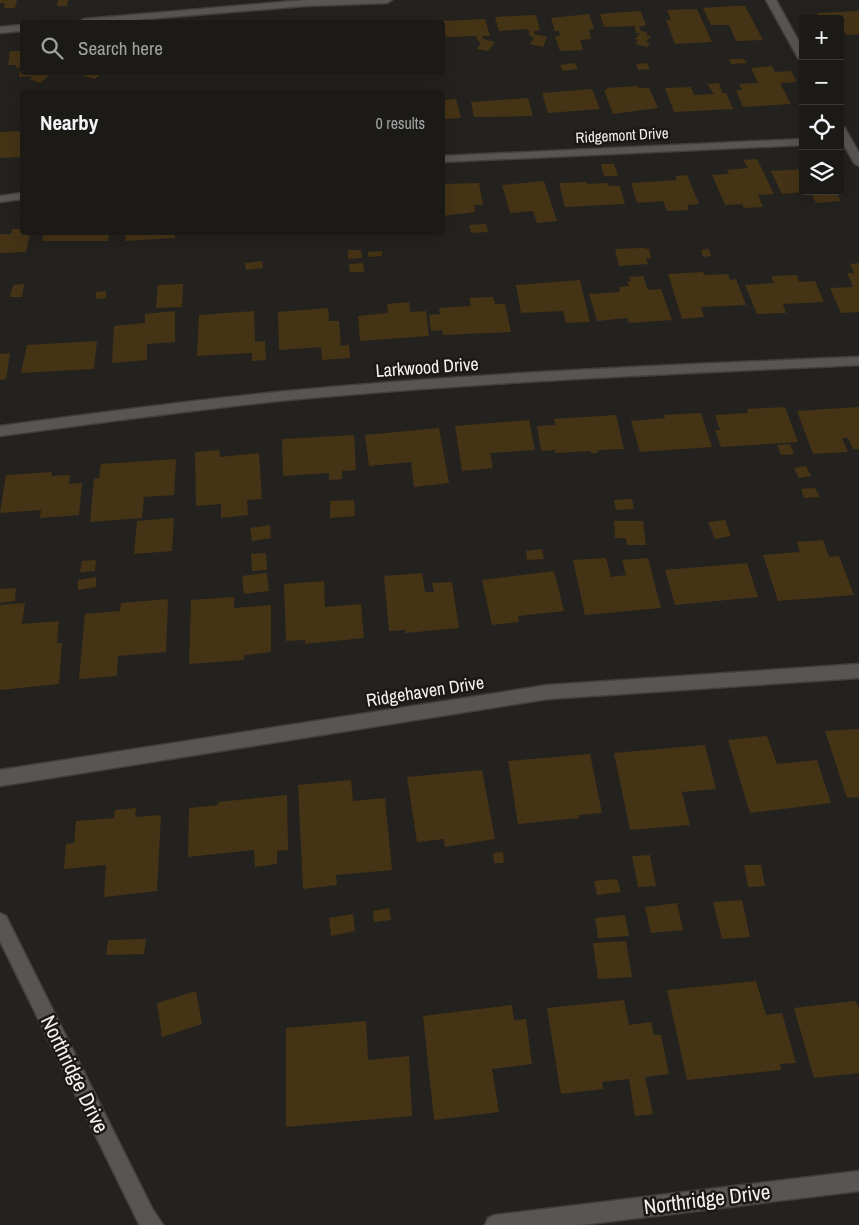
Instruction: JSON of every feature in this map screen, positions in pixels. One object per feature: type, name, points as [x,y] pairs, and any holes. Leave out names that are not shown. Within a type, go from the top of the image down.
[{"type":"street","points":[[107,20],[305,3],[387,0]]},
{"type":"street","points":[[771,0],[799,51]]},
{"type":"street","points":[[0,30],[20,28]]},
{"type":"street","points":[[859,139],[844,140],[859,163]]},
{"type":"street","name":"Ridgemont Drive","points":[[445,159],[799,142]]},
{"type":"street","points":[[0,199],[20,196]]},
{"type":"street","name":"Larkwood Drive","points":[[0,431],[136,412],[331,392],[607,373],[859,361]]},
{"type":"street","name":"Ridgehaven Drive","points":[[0,778],[548,692],[859,671]]},
{"type":"street","name":"Northridge Drive","points":[[0,922],[145,1215],[153,1225]]},
{"type":"street","name":"Northridge Drive","points":[[495,1225],[859,1181]]},
{"type":"building","points":[[0,0],[17,0],[15,8],[4,8],[5,3],[0,3]]},
{"type":"building","points":[[58,0],[68,0],[67,6],[57,6]]},
{"type":"building","points":[[745,6],[763,40],[736,41],[729,25],[711,25],[703,8]]},
{"type":"building","points":[[697,9],[712,42],[675,44],[666,20],[671,20],[667,10]]},
{"type":"building","points":[[859,11],[859,34],[847,35],[844,31],[844,15],[818,15],[817,13]]},
{"type":"building","points":[[641,12],[646,25],[639,27],[641,31],[647,32],[646,35],[651,36],[646,42],[650,43],[647,47],[635,44],[638,40],[635,39],[640,33],[636,33],[635,26],[604,27],[600,14]]},
{"type":"building","points":[[589,14],[594,29],[589,29],[591,39],[580,40],[583,50],[560,51],[555,36],[560,36],[559,31],[555,31],[551,18]]},
{"type":"building","points":[[536,15],[540,30],[534,31],[534,34],[547,37],[543,47],[530,44],[534,37],[530,36],[528,29],[499,31],[495,17]]},
{"type":"building","points":[[485,19],[490,36],[482,36],[483,39],[495,42],[488,51],[477,49],[481,42],[478,41],[476,36],[446,37],[445,21]]},
{"type":"building","points":[[10,51],[20,51],[20,67],[15,68],[16,65],[8,65]]},
{"type":"building","points":[[729,59],[744,59],[747,63],[731,64]]},
{"type":"building","points":[[575,63],[578,69],[563,71],[560,65]]},
{"type":"building","points":[[647,63],[650,69],[638,70],[636,64]]},
{"type":"building","points":[[772,66],[775,72],[791,71],[797,82],[780,83],[791,104],[743,107],[736,90],[742,90],[739,84],[758,83],[751,68]]},
{"type":"building","points":[[20,67],[20,75],[49,75],[40,83],[29,79],[34,76],[19,77]]},
{"type":"building","points":[[85,75],[100,75],[95,79]]},
{"type":"building","points":[[719,83],[722,93],[726,93],[733,109],[674,112],[665,88],[691,87],[694,95],[714,94],[707,84]]},
{"type":"building","points":[[638,86],[639,88],[649,88],[658,108],[613,114],[604,90],[607,90],[607,88]]},
{"type":"building","points":[[592,89],[600,109],[548,113],[542,93]]},
{"type":"building","points":[[528,98],[533,116],[474,117],[471,102]]},
{"type":"building","points":[[456,99],[461,118],[445,119],[445,100]]},
{"type":"building","points":[[20,131],[20,157],[0,158],[0,132]]},
{"type":"building","points":[[757,159],[774,194],[758,195],[763,207],[744,208],[742,204],[725,205],[712,175],[729,174],[727,170],[748,168],[743,160]]},
{"type":"building","points":[[601,164],[614,164],[618,176],[604,176]]},
{"type":"building","points":[[799,169],[799,192],[782,194],[771,171]]},
{"type":"building","points":[[687,175],[699,204],[687,205],[689,210],[667,211],[663,201],[637,203],[631,183],[677,180],[675,176]]},
{"type":"building","points":[[544,181],[557,221],[537,223],[533,211],[510,213],[502,185]]},
{"type":"building","points":[[587,182],[587,184],[608,183],[609,186],[620,186],[625,204],[565,207],[559,183]]},
{"type":"building","points":[[479,183],[483,205],[474,205],[475,212],[445,216],[445,184]]},
{"type":"building","points":[[812,195],[837,195],[841,201],[816,203]]},
{"type":"building","points":[[486,224],[488,232],[471,233],[469,225]]},
{"type":"building","points":[[12,229],[20,229],[20,235],[29,235],[26,252],[0,253],[0,234],[11,234]]},
{"type":"building","points":[[43,235],[109,235],[108,241],[42,241]]},
{"type":"building","points":[[126,235],[175,235],[175,238],[125,241]]},
{"type":"building","points":[[615,249],[649,249],[651,258],[646,258],[648,264],[619,266]]},
{"type":"building","points":[[709,249],[711,256],[703,257],[701,250]]},
{"type":"building","points":[[348,250],[361,250],[362,258],[348,259]]},
{"type":"building","points":[[382,251],[382,256],[368,257],[368,252]]},
{"type":"building","points":[[262,261],[263,268],[246,270],[245,263]]},
{"type":"building","points":[[363,263],[364,272],[350,272],[349,264]]},
{"type":"building","points":[[859,263],[859,312],[841,313],[830,288],[853,287],[847,273],[854,273],[850,264]]},
{"type":"building","points":[[703,272],[704,275],[728,274],[730,280],[736,279],[746,305],[701,307],[704,317],[682,319],[668,274]]},
{"type":"building","points":[[797,275],[799,282],[815,281],[824,302],[783,304],[786,313],[757,314],[745,285],[774,283],[771,276]]},
{"type":"building","points":[[643,276],[648,290],[661,289],[672,320],[629,323],[627,318],[597,321],[589,294],[620,292],[619,287],[629,286],[627,282],[631,281],[629,277]]},
{"type":"building","points":[[580,280],[590,322],[566,323],[563,311],[521,313],[516,285]]},
{"type":"building","points":[[24,284],[22,297],[10,297],[13,285]]},
{"type":"building","points":[[183,284],[182,307],[156,308],[158,285]]},
{"type":"building","points":[[106,291],[106,298],[96,299],[96,292]]},
{"type":"building","points":[[493,297],[495,304],[505,304],[511,332],[443,335],[442,330],[431,331],[429,315],[440,314],[439,308],[471,306],[469,298]]},
{"type":"building","points":[[409,302],[410,312],[426,311],[429,336],[360,341],[358,316],[388,313],[387,304]]},
{"type":"building","points":[[328,308],[329,321],[339,321],[341,346],[349,345],[350,358],[322,360],[321,347],[279,350],[278,312]]},
{"type":"building","points":[[175,311],[175,342],[147,344],[147,360],[112,363],[114,326],[145,323],[145,314]]},
{"type":"building","points":[[254,311],[255,342],[265,341],[266,360],[252,361],[252,353],[197,356],[199,315]]},
{"type":"building","points":[[97,341],[94,369],[21,373],[27,345]]},
{"type":"building","points":[[10,353],[6,379],[0,380],[0,354]]},
{"type":"building","points":[[785,407],[798,442],[721,447],[715,430],[720,430],[715,415],[748,413],[747,409]]},
{"type":"building","points":[[859,407],[859,449],[853,449],[848,438],[842,438],[848,452],[813,454],[797,411]]},
{"type":"building","points":[[701,413],[712,447],[640,452],[631,421],[665,418],[664,415]]},
{"type":"building","points":[[616,415],[624,449],[600,450],[598,453],[591,453],[591,451],[555,453],[555,450],[541,451],[537,426],[556,425],[554,419]]},
{"type":"building","points":[[529,420],[535,450],[490,453],[493,468],[462,471],[455,426]]},
{"type":"building","points":[[439,428],[449,483],[414,487],[411,462],[369,466],[365,435]]},
{"type":"building","points":[[354,435],[356,470],[342,471],[342,479],[329,480],[329,473],[283,476],[282,439]]},
{"type":"building","points":[[790,444],[794,454],[781,455],[777,445]]},
{"type":"building","points":[[219,450],[220,457],[259,453],[262,499],[247,500],[248,515],[221,518],[221,504],[196,506],[195,452]]},
{"type":"building","points":[[176,459],[174,495],[144,497],[142,518],[90,522],[94,479],[99,478],[101,464]]},
{"type":"building","points":[[806,466],[811,476],[799,478],[794,468]]},
{"type":"building","points":[[52,472],[51,476],[70,475],[69,484],[82,483],[79,515],[40,518],[41,510],[0,513],[6,475]]},
{"type":"building","points":[[815,488],[820,497],[804,498],[801,489]]},
{"type":"building","points":[[632,499],[634,509],[616,510],[614,500]]},
{"type":"building","points":[[354,500],[355,516],[330,518],[330,501]]},
{"type":"building","points":[[174,518],[172,551],[134,554],[137,521]]},
{"type":"building","points":[[725,520],[731,536],[715,539],[708,522]]},
{"type":"building","points":[[614,521],[643,521],[646,545],[627,545],[626,538],[615,538]]},
{"type":"building","points":[[270,525],[271,538],[252,541],[250,528]]},
{"type":"building","points":[[823,540],[829,557],[839,556],[854,595],[778,601],[763,555],[800,552],[797,542]]},
{"type":"building","points":[[542,549],[544,559],[527,560],[526,551]]},
{"type":"building","points":[[266,553],[267,570],[252,571],[251,554]]},
{"type":"building","points":[[606,558],[611,577],[626,575],[622,560],[648,558],[661,608],[585,615],[573,560]]},
{"type":"building","points":[[96,560],[95,571],[80,572],[82,561]]},
{"type":"building","points":[[747,563],[758,597],[675,605],[665,570]]},
{"type":"building","points":[[554,571],[564,611],[518,616],[519,622],[492,625],[482,580]]},
{"type":"building","points":[[267,573],[269,591],[244,594],[242,576]]},
{"type":"building","points":[[422,573],[425,592],[434,592],[432,583],[452,582],[459,628],[405,633],[405,630],[389,631],[384,576]]},
{"type":"building","points":[[96,577],[96,587],[78,590],[78,580]]},
{"type":"building","points":[[324,581],[325,607],[361,604],[364,638],[305,644],[305,640],[286,641],[284,584]]},
{"type":"building","points":[[16,588],[15,601],[0,603],[0,589]]},
{"type":"building","points":[[234,597],[234,608],[271,605],[271,652],[245,655],[244,660],[189,664],[191,600]]},
{"type":"building","points":[[168,599],[166,652],[118,656],[117,676],[79,679],[85,614],[120,611],[121,603]]},
{"type":"building","points":[[25,603],[22,624],[59,621],[57,643],[62,643],[59,684],[0,690],[0,605]]},
{"type":"building","points":[[859,729],[859,797],[847,798],[825,731]]},
{"type":"building","points":[[767,736],[777,764],[817,760],[831,803],[750,813],[728,740]]},
{"type":"building","points":[[705,745],[716,789],[682,792],[690,825],[630,830],[614,753]]},
{"type":"building","points":[[590,754],[602,813],[578,815],[579,818],[518,824],[508,761]]},
{"type":"building","points":[[482,770],[495,839],[445,847],[444,839],[417,842],[407,777]]},
{"type":"building","points":[[351,780],[353,801],[385,798],[392,870],[336,875],[337,885],[303,889],[298,785]]},
{"type":"building","points":[[287,795],[288,850],[277,851],[277,864],[255,867],[254,850],[188,857],[189,808],[218,805],[218,802]]},
{"type":"building","points":[[136,808],[135,817],[161,815],[157,891],[104,897],[106,865],[64,869],[66,844],[74,843],[76,821],[114,818],[115,810]]},
{"type":"building","points":[[503,852],[504,863],[494,863],[493,853]]},
{"type":"building","points":[[650,855],[656,886],[638,887],[632,856]]},
{"type":"building","points":[[744,865],[761,865],[765,886],[748,887]]},
{"type":"building","points":[[617,879],[621,892],[597,895],[594,881]]},
{"type":"building","points":[[742,900],[750,937],[722,939],[713,902]]},
{"type":"building","points":[[677,903],[683,930],[651,933],[645,907]]},
{"type":"building","points":[[389,908],[391,920],[374,922],[373,911]]},
{"type":"building","points":[[353,914],[355,931],[331,936],[329,918]]},
{"type":"building","points":[[625,915],[629,936],[598,938],[595,918]]},
{"type":"building","points":[[146,939],[144,954],[106,955],[108,940]]},
{"type":"building","points":[[626,941],[632,977],[598,979],[593,943]]},
{"type":"building","points":[[756,981],[766,1015],[782,1013],[796,1063],[780,1064],[781,1070],[687,1080],[667,990]]},
{"type":"building","points":[[196,991],[202,1024],[162,1037],[157,1003]]},
{"type":"building","points":[[624,1000],[629,1025],[651,1022],[654,1035],[661,1035],[669,1074],[645,1077],[653,1114],[635,1116],[629,1079],[602,1082],[603,1089],[561,1094],[547,1008]]},
{"type":"building","points":[[855,1001],[859,1008],[859,1073],[814,1078],[794,1008]]},
{"type":"building","points":[[512,1005],[514,1020],[526,1019],[532,1064],[492,1069],[499,1112],[434,1120],[423,1016]]},
{"type":"building","points":[[366,1021],[368,1060],[409,1056],[412,1116],[286,1127],[286,1028]]}]
